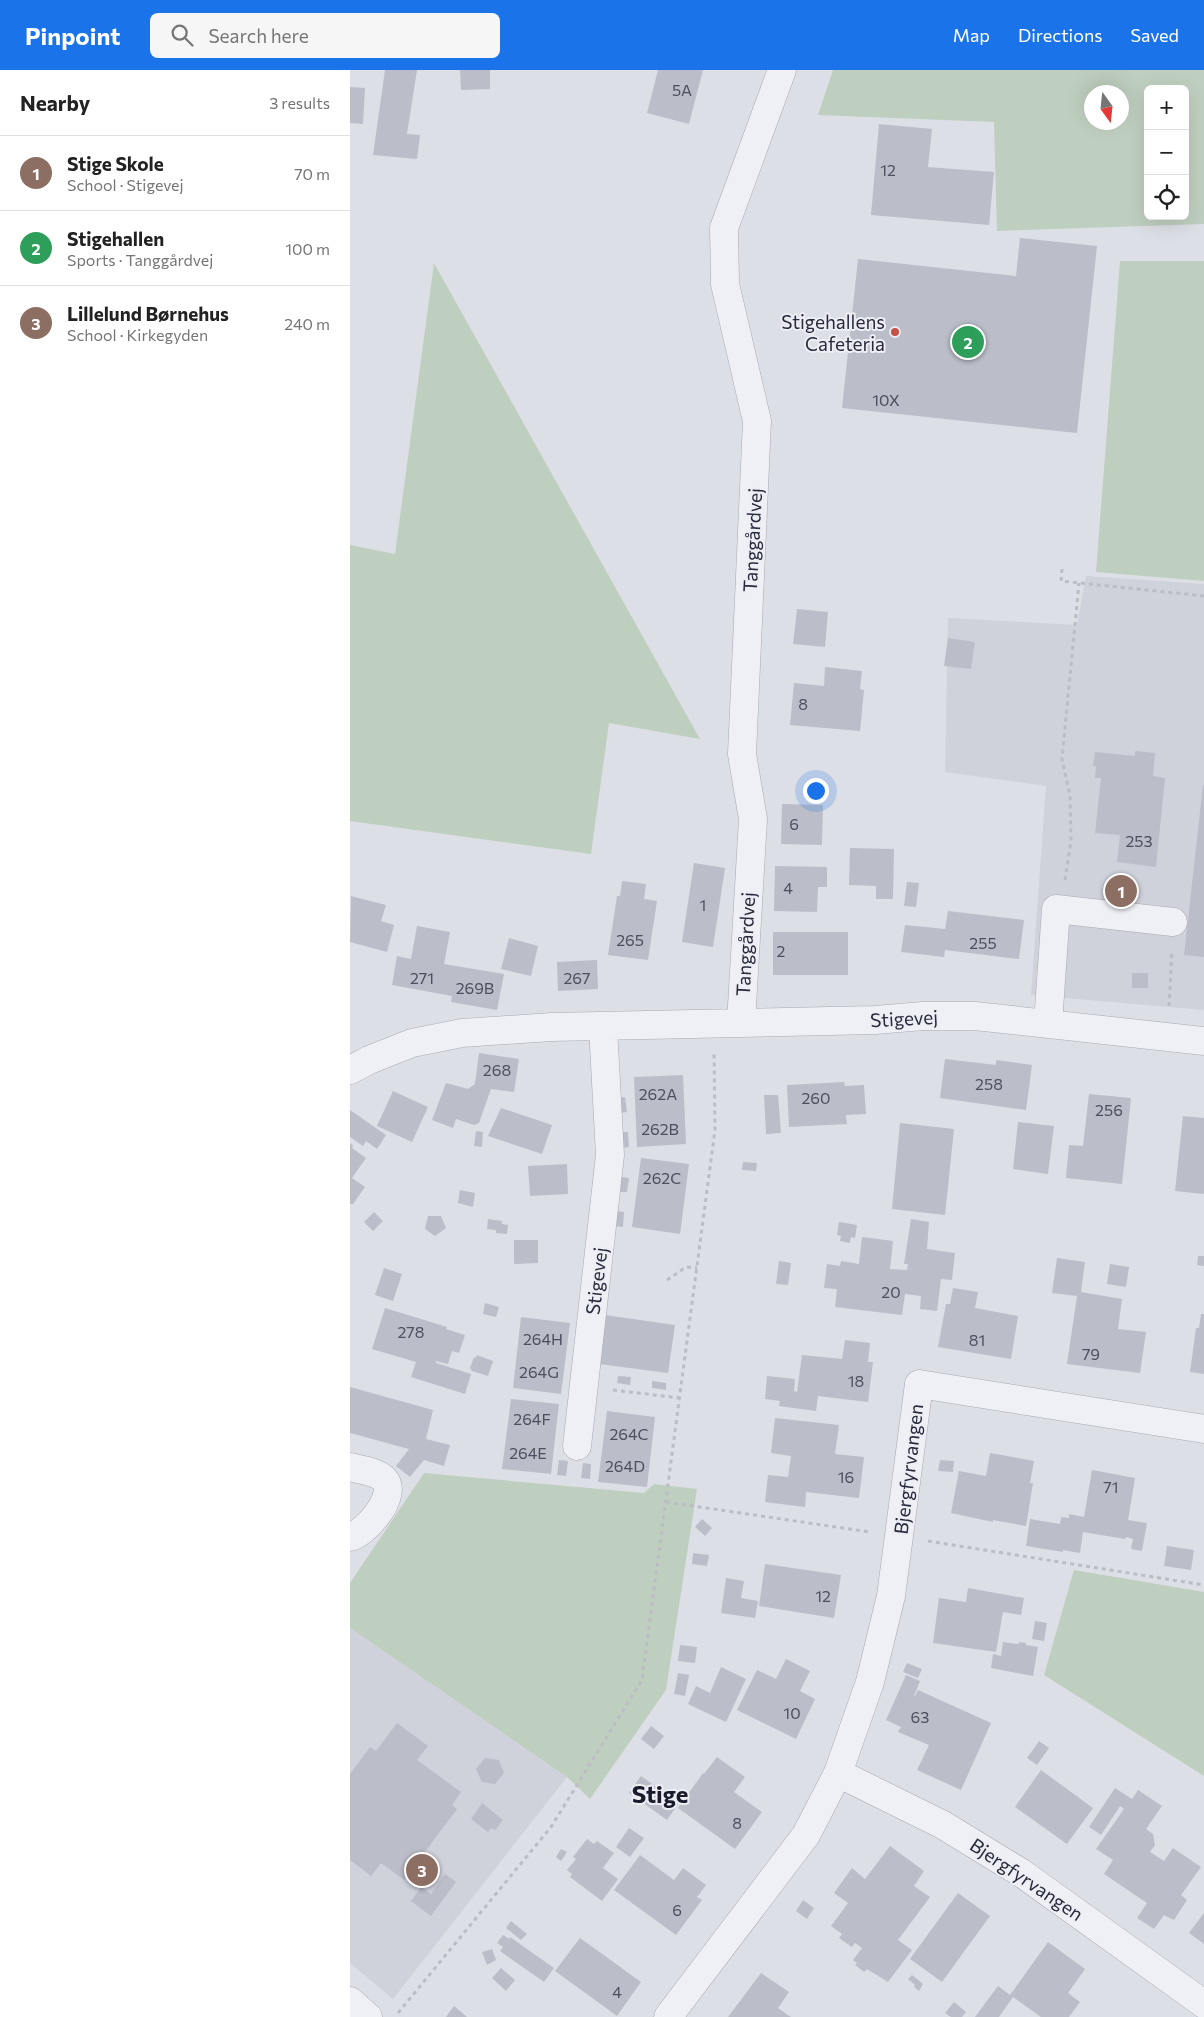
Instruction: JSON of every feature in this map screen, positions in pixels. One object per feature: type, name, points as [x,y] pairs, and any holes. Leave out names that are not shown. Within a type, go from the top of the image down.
[{"type":"street","name":"Tanggårdvej","points":[[741,1023],[753,819],[742,754],[757,421],[725,284],[724,228],[782,70]]},
{"type":"street","points":[[1048,1024],[1056,908],[1173,922]]},
{"type":"street","name":"Stigevej","points":[[350,1070],[369,1060],[412,1043],[462,1033],[552,1027],[976,1016],[1204,1041]]},
{"type":"street","name":"Stigevej","points":[[577,1446],[610,1156],[604,1027]]},
{"type":"street","name":"Bjergfyrvangen","points":[[668,2017],[806,1834],[838,1773],[870,1682],[891,1596],[919,1384],[1204,1429]]},
{"type":"street","points":[[350,1467],[383,1478],[387,1484],[388,1493],[374,1519],[362,1532],[350,1537]]},
{"type":"street","name":"Bjergfyrvangen","points":[[838,1773],[943,1824],[1020,1872],[1204,2004]]},
{"type":"street","points":[[350,2002],[368,2017]]},
{"type":"path","points":[[1062,569],[1061,581],[1204,596]]},
{"type":"path","points":[[1061,909],[1071,842],[1070,796],[1062,759],[1079,583]]},
{"type":"path","points":[[1168,1037],[1173,922]]},
{"type":"path","points":[[394,2017],[551,1827],[642,1680],[715,1130],[711,1024]]},
{"type":"path","points":[[667,1280],[686,1267],[697,1268]]},
{"type":"path","points":[[584,1387],[680,1398]]},
{"type":"path","points":[[666,1502],[1204,1585]]},
{"type":"shaded area","points":[[1086,576],[1204,584],[1204,1010],[1031,995],[1046,786],[945,772],[948,618],[1077,625]]},
{"type":"shaded area","points":[[350,1628],[567,1777],[393,1999],[350,1963]]},
{"type":"green space","points":[[833,70],[1204,70],[1204,224],[997,231],[994,122],[818,115]]},
{"type":"green space","points":[[1120,261],[1204,261],[1204,581],[1096,572]]},
{"type":"green space","points":[[434,263],[700,739],[609,723],[591,854],[350,821],[350,545],[395,554]]},
{"type":"green space","points":[[424,1473],[644,1493],[654,1484],[697,1489],[666,1690],[590,1799],[567,1777],[350,1628],[350,1583]]},
{"type":"green space","points":[[1074,1570],[1204,1592],[1204,1776],[1044,1675]]},
{"type":"building","points":[[385,70],[417,70],[407,134],[420,135],[417,159],[373,155]]},
{"type":"building","points":[[460,70],[490,70],[490,89],[461,90]]},
{"type":"building","points":[[658,70],[703,70],[689,124],[647,113]]},
{"type":"building","points":[[350,87],[365,88],[363,124],[350,123]]},
{"type":"building","points":[[879,124],[932,129],[928,167],[994,172],[989,225],[871,215]]},
{"type":"building","points":[[1020,238],[1097,246],[1077,433],[842,408],[858,259],[1016,276]]},
{"type":"building","points":[[797,609],[828,612],[825,647],[793,644]]},
{"type":"building","points":[[948,638],[975,642],[971,669],[944,666]]},
{"type":"building","points":[[825,667],[862,671],[860,689],[864,690],[860,731],[790,725],[794,683],[824,686]]},
{"type":"building","points":[[1135,751],[1155,753],[1153,776],[1165,778],[1156,867],[1117,862],[1120,835],[1095,833],[1101,778],[1095,778],[1096,766],[1093,766],[1095,752],[1135,756]]},
{"type":"building","points":[[1204,785],[1204,957],[1184,955]]},
{"type":"building","points":[[782,804],[823,805],[822,845],[781,844]]},
{"type":"building","points":[[850,848],[894,849],[893,899],[876,899],[876,886],[849,885]]},
{"type":"building","points":[[694,863],[725,868],[713,947],[682,942]]},
{"type":"building","points":[[775,866],[827,867],[827,887],[818,887],[817,912],[774,911]]},
{"type":"building","points":[[622,881],[646,884],[644,899],[657,901],[648,960],[608,955],[617,896],[620,896]]},
{"type":"building","points":[[907,882],[919,883],[916,907],[904,906]]},
{"type":"building","points":[[351,896],[386,905],[381,921],[394,925],[387,952],[350,942]]},
{"type":"building","points":[[948,911],[1024,920],[1019,959],[945,950],[944,957],[901,952],[905,925],[945,929]]},
{"type":"building","points":[[417,926],[450,932],[444,964],[504,974],[497,1010],[451,1002],[452,996],[392,985],[397,956],[411,959]]},
{"type":"building","points":[[773,932],[848,932],[848,975],[773,975]]},
{"type":"building","points":[[509,938],[538,946],[531,976],[501,969]]},
{"type":"building","points":[[597,960],[598,989],[558,991],[557,962]]},
{"type":"building","points":[[1132,973],[1148,973],[1148,988],[1132,988]]},
{"type":"building","points":[[479,1053],[519,1059],[514,1092],[491,1089],[479,1123],[474,1125],[456,1119],[453,1128],[432,1120],[446,1083],[468,1089],[475,1084]]},
{"type":"building","points":[[945,1059],[996,1065],[996,1060],[1032,1065],[1026,1110],[940,1098]]},
{"type":"building","points":[[683,1075],[686,1144],[637,1147],[634,1077]]},
{"type":"building","points":[[844,1082],[845,1086],[864,1085],[866,1114],[846,1115],[847,1124],[789,1127],[787,1085]]},
{"type":"building","points":[[393,1091],[428,1107],[412,1142],[377,1126]]},
{"type":"building","points":[[1089,1094],[1131,1098],[1122,1184],[1066,1178],[1069,1145],[1083,1146]]},
{"type":"building","points":[[764,1095],[778,1095],[781,1133],[766,1134]]},
{"type":"building","points":[[625,1097],[627,1112],[620,1113],[617,1098]]},
{"type":"building","points":[[501,1108],[552,1125],[542,1154],[488,1136]]},
{"type":"building","points":[[350,1110],[386,1135],[377,1149],[366,1141],[363,1146],[350,1137]]},
{"type":"building","points":[[1183,1116],[1204,1118],[1204,1194],[1175,1191]]},
{"type":"building","points":[[1018,1122],[1054,1126],[1048,1174],[1013,1169]]},
{"type":"building","points":[[900,1123],[954,1129],[945,1215],[892,1209]]},
{"type":"building","points":[[476,1131],[483,1132],[482,1147],[474,1146]]},
{"type":"building","points":[[619,1132],[628,1132],[629,1147],[621,1148]]},
{"type":"building","points":[[350,1143],[353,1146],[352,1148],[366,1158],[352,1178],[365,1187],[353,1204],[350,1204]]},
{"type":"building","points":[[641,1158],[689,1164],[680,1234],[632,1227]]},
{"type":"building","points":[[743,1162],[757,1163],[756,1171],[742,1170]]},
{"type":"building","points":[[567,1164],[568,1194],[530,1196],[528,1166]]},
{"type":"building","points":[[621,1177],[629,1178],[627,1192],[619,1192]]},
{"type":"building","points":[[460,1190],[475,1193],[473,1207],[458,1203]]},
{"type":"building","points":[[617,1211],[624,1212],[623,1227],[615,1226]]},
{"type":"building","points":[[374,1212],[383,1221],[373,1231],[364,1222]]},
{"type":"building","points":[[428,1216],[441,1216],[446,1228],[435,1236],[425,1229]]},
{"type":"building","points":[[488,1219],[502,1221],[502,1224],[508,1225],[507,1234],[496,1233],[496,1230],[487,1229]]},
{"type":"building","points":[[911,1219],[929,1222],[927,1249],[955,1253],[952,1280],[941,1279],[937,1311],[920,1309],[921,1296],[905,1294],[902,1315],[835,1307],[837,1289],[824,1288],[827,1264],[840,1266],[841,1261],[859,1264],[862,1237],[893,1241],[890,1269],[907,1270],[908,1264],[904,1264]]},
{"type":"building","points":[[839,1222],[857,1225],[855,1238],[851,1237],[850,1243],[840,1241],[841,1236],[837,1235]]},
{"type":"building","points":[[514,1240],[538,1240],[538,1263],[514,1264]]},
{"type":"building","points":[[1198,1256],[1204,1256],[1204,1266],[1197,1265]]},
{"type":"building","points":[[1057,1258],[1085,1262],[1081,1292],[1122,1299],[1118,1329],[1146,1332],[1140,1373],[1067,1364],[1077,1296],[1052,1293]]},
{"type":"building","points":[[779,1261],[791,1263],[788,1285],[776,1284]]},
{"type":"building","points":[[1110,1264],[1129,1267],[1126,1287],[1107,1284]]},
{"type":"building","points":[[384,1268],[402,1274],[393,1301],[375,1295]]},
{"type":"building","points":[[953,1288],[978,1292],[975,1308],[1018,1316],[1011,1359],[938,1347],[946,1304],[950,1304]]},
{"type":"building","points":[[485,1303],[499,1307],[496,1317],[483,1314]]},
{"type":"building","points":[[385,1308],[447,1327],[446,1329],[465,1335],[459,1353],[452,1351],[448,1364],[436,1361],[436,1363],[471,1374],[465,1394],[411,1377],[416,1362],[372,1349]]},
{"type":"building","points":[[1201,1314],[1204,1314],[1204,1374],[1190,1372],[1196,1328],[1199,1328]]},
{"type":"building","points":[[605,1315],[675,1325],[668,1373],[599,1364]]},
{"type":"building","points":[[521,1317],[570,1323],[561,1394],[513,1388]]},
{"type":"building","points":[[845,1340],[870,1343],[868,1362],[873,1362],[868,1402],[818,1396],[816,1411],[779,1406],[780,1401],[765,1399],[767,1376],[795,1379],[794,1391],[797,1392],[802,1355],[842,1359]]},
{"type":"building","points":[[477,1355],[493,1361],[488,1376],[472,1371],[470,1368],[474,1357],[476,1358]]},
{"type":"building","points":[[618,1376],[631,1377],[630,1385],[617,1383]]},
{"type":"building","points":[[652,1381],[666,1383],[666,1390],[652,1388]]},
{"type":"building","points":[[350,1387],[433,1410],[426,1439],[450,1445],[444,1466],[424,1460],[410,1477],[396,1466],[409,1449],[350,1433]]},
{"type":"building","points":[[511,1399],[559,1404],[551,1474],[502,1469]]},
{"type":"building","points":[[607,1411],[655,1417],[647,1487],[598,1482]]},
{"type":"building","points":[[775,1418],[839,1425],[835,1454],[864,1457],[859,1498],[806,1492],[805,1507],[765,1502],[768,1475],[788,1477],[791,1456],[771,1453]]},
{"type":"building","points":[[990,1453],[1034,1461],[1030,1483],[1033,1483],[1026,1526],[993,1520],[993,1522],[951,1513],[959,1471],[986,1476]]},
{"type":"building","points":[[559,1460],[568,1461],[566,1476],[557,1475]]},
{"type":"building","points":[[940,1460],[954,1461],[953,1472],[938,1471]]},
{"type":"building","points":[[583,1463],[591,1464],[590,1479],[581,1478]]},
{"type":"building","points":[[1092,1470],[1135,1478],[1128,1520],[1147,1523],[1142,1551],[1131,1549],[1133,1539],[1083,1532],[1080,1553],[1026,1546],[1030,1519],[1060,1524],[1061,1517],[1069,1518],[1069,1514],[1084,1517]]},
{"type":"building","points":[[702,1519],[712,1528],[705,1536],[695,1527]]},
{"type":"building","points":[[1167,1546],[1194,1550],[1191,1570],[1164,1566]]},
{"type":"building","points":[[693,1553],[709,1555],[707,1566],[692,1564]]},
{"type":"building","points":[[765,1564],[841,1575],[834,1618],[759,1606]]},
{"type":"building","points":[[726,1578],[744,1581],[741,1598],[758,1601],[755,1618],[721,1613]]},
{"type":"building","points":[[968,1588],[1024,1598],[1021,1615],[1003,1612],[996,1652],[933,1643],[939,1598],[966,1602]]},
{"type":"building","points":[[1035,1621],[1047,1623],[1044,1641],[1032,1639]]},
{"type":"building","points":[[1003,1642],[1026,1643],[1026,1645],[1038,1647],[1033,1676],[991,1668],[993,1654],[1001,1656]]},
{"type":"building","points":[[680,1645],[697,1647],[695,1663],[678,1661]]},
{"type":"building","points":[[786,1659],[810,1671],[800,1691],[815,1699],[796,1739],[737,1710],[757,1670],[776,1679]]},
{"type":"building","points":[[907,1663],[922,1669],[918,1678],[903,1672]]},
{"type":"building","points":[[721,1667],[746,1679],[726,1722],[688,1704],[696,1686],[710,1693]]},
{"type":"building","points":[[678,1673],[689,1675],[685,1696],[674,1694]]},
{"type":"building","points":[[906,1675],[920,1681],[914,1696],[918,1690],[991,1723],[961,1790],[917,1770],[929,1745],[898,1732],[901,1727],[886,1720]]},
{"type":"building","points":[[397,1723],[428,1746],[417,1760],[461,1792],[452,1805],[457,1809],[404,1880],[381,1863],[371,1876],[350,1860],[350,1774],[370,1747],[376,1751]]},
{"type":"building","points":[[651,1726],[664,1736],[654,1749],[641,1739]]},
{"type":"building","points":[[1039,1741],[1049,1748],[1037,1765],[1027,1758]]},
{"type":"building","points":[[717,1757],[745,1777],[734,1792],[762,1812],[735,1849],[678,1808]]},
{"type":"building","points":[[485,1758],[499,1760],[504,1773],[495,1784],[482,1782],[476,1769]]},
{"type":"building","points":[[1041,1770],[1093,1808],[1067,1844],[1015,1807]]},
{"type":"building","points":[[641,1776],[679,1803],[667,1820],[629,1793]]},
{"type":"building","points":[[1115,1788],[1132,1799],[1138,1790],[1162,1806],[1146,1829],[1153,1834],[1155,1845],[1150,1852],[1164,1861],[1173,1848],[1201,1867],[1181,1895],[1187,1900],[1174,1920],[1164,1915],[1154,1929],[1137,1918],[1147,1903],[1104,1874],[1113,1860],[1096,1849],[1124,1809],[1120,1806],[1101,1835],[1089,1827]]},
{"type":"building","points":[[482,1803],[503,1820],[495,1830],[491,1828],[488,1832],[471,1819]]},
{"type":"building","points":[[629,1828],[644,1838],[630,1857],[616,1847]]},
{"type":"building","points":[[587,1839],[594,1844],[597,1841],[614,1853],[603,1868],[618,1879],[602,1901],[570,1877],[572,1874],[567,1870],[576,1859],[573,1857]]},
{"type":"building","points":[[890,1846],[924,1871],[914,1886],[930,1897],[898,1940],[912,1950],[888,1982],[867,1969],[864,1972],[855,1965],[857,1963],[853,1960],[862,1948],[855,1943],[852,1947],[839,1938],[842,1934],[831,1926],[848,1903],[834,1893],[852,1868],[865,1879]]},
{"type":"building","points":[[561,1849],[567,1852],[561,1861],[556,1857]]},
{"type":"building","points":[[640,1855],[674,1880],[683,1868],[706,1885],[697,1897],[702,1900],[676,1935],[614,1890]]},
{"type":"building","points":[[445,1874],[456,1882],[431,1916],[411,1901],[421,1887],[431,1894]]},
{"type":"building","points":[[958,1893],[990,1916],[942,1982],[910,1959]]},
{"type":"building","points":[[803,1900],[814,1908],[807,1919],[796,1911]]},
{"type":"building","points":[[1204,1913],[1204,1944],[1189,1933]]},
{"type":"building","points":[[511,1921],[527,1934],[521,1940],[506,1928]]},
{"type":"building","points":[[503,1935],[509,1939],[510,1937],[554,1968],[544,1982],[500,1951],[503,1947],[497,1943]]},
{"type":"building","points":[[580,1938],[641,1982],[617,2016],[555,1971]]},
{"type":"building","points":[[1048,1942],[1085,1969],[1068,1993],[1080,2002],[1069,2017],[1041,2017],[1013,1997],[999,2017],[975,2017],[998,1986],[1010,1995]]},
{"type":"building","points":[[492,1949],[496,1960],[487,1965],[482,1952]]},
{"type":"building","points":[[501,1968],[515,1980],[506,1991],[492,1978]]},
{"type":"building","points":[[761,1973],[789,1992],[778,2008],[791,2017],[728,2017]]},
{"type":"building","points":[[912,1975],[923,1984],[919,1991],[908,1979]]},
{"type":"building","points":[[954,2002],[966,2012],[962,2017],[951,2017],[945,2013]]},
{"type":"building","points":[[454,2006],[467,2017],[446,2017]]},
{"type":"place","name":"Stigehallens Cafeteria","points":[[895,332]]},
{"type":"place","name":"Stigehallen","points":[[968,342]]},
{"type":"place","name":"Stige Skole","points":[[1121,891]]},
{"type":"place","name":"Lillelund Børnehus","points":[[422,1870]]},
{"type":"district","name":"Stige","points":[[660,1793]]}]
